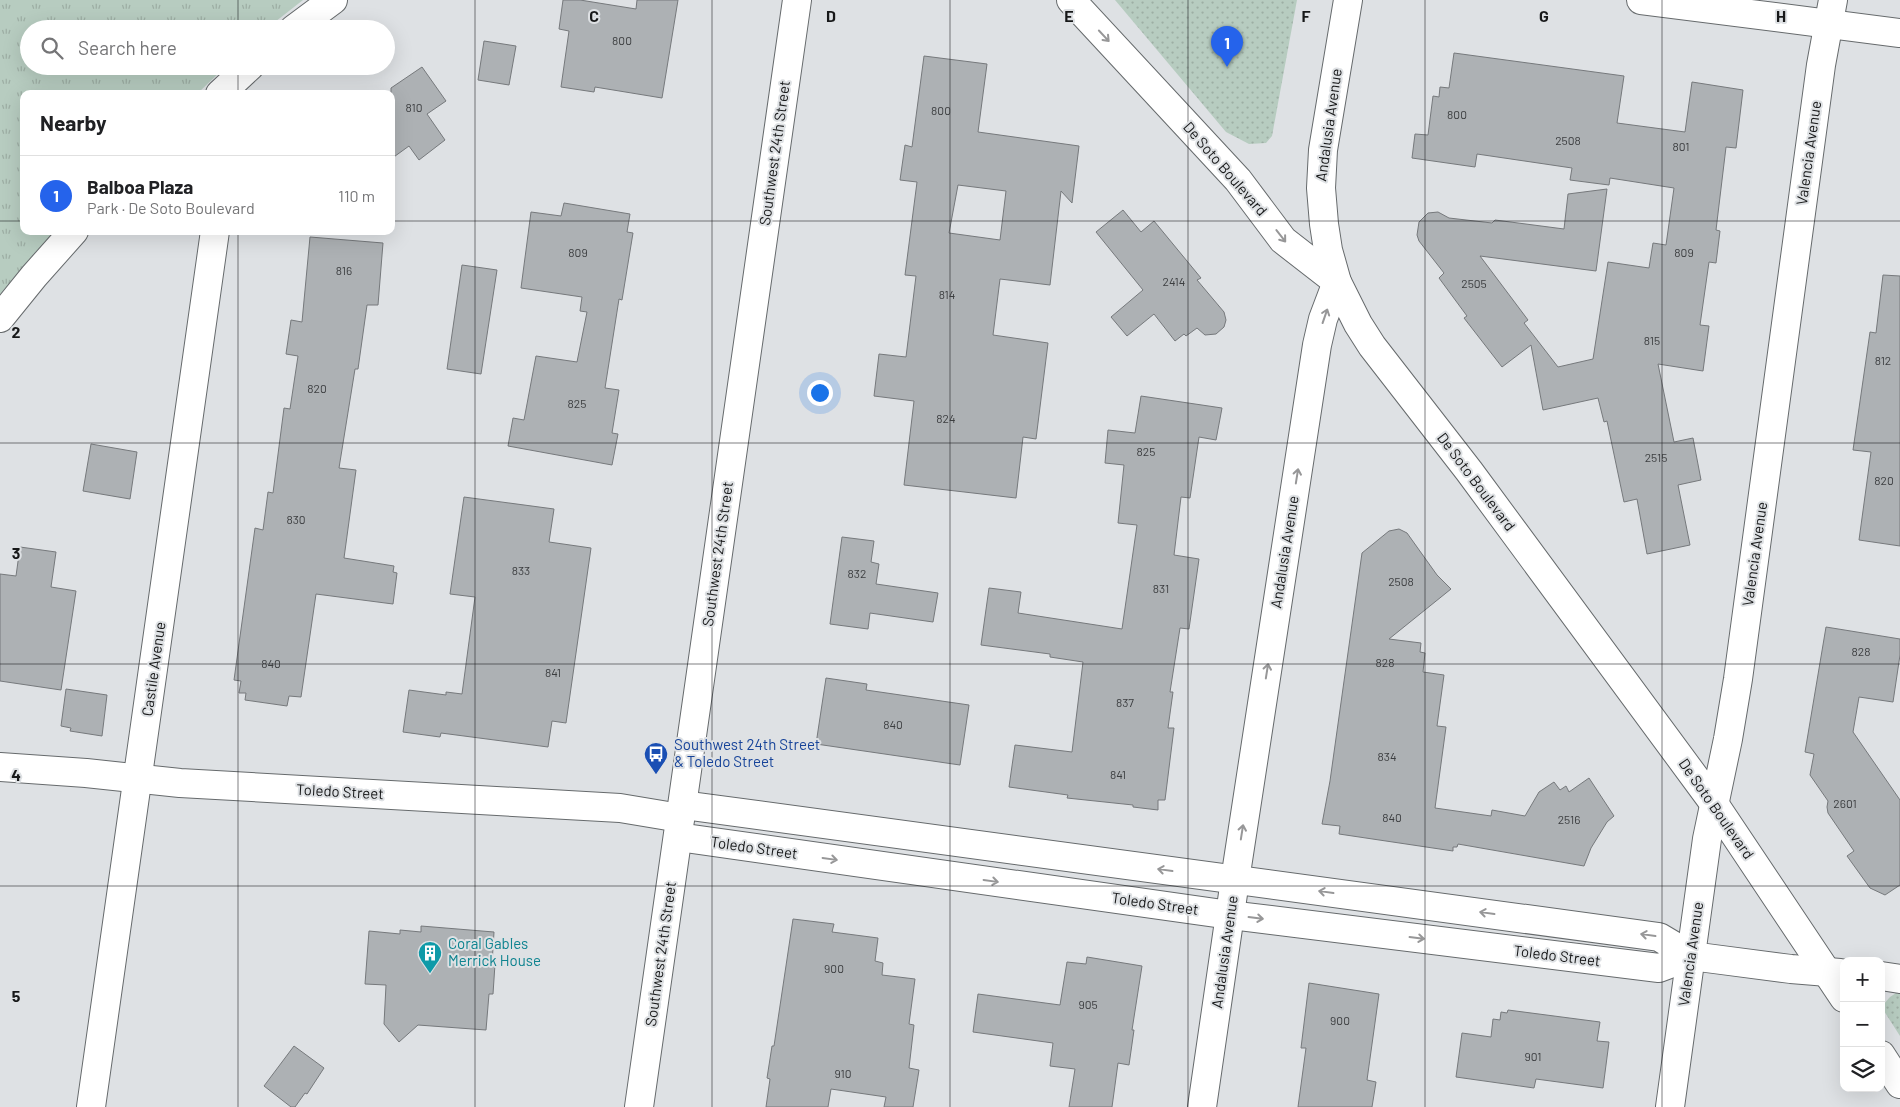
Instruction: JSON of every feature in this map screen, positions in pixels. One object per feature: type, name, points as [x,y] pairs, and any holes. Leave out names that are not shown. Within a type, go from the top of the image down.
[{"type":"street","points":[[306,20],[333,0]]},
{"type":"street","points":[[778,0],[793,31]]},
{"type":"street","name":"Southwest 24th Street","points":[[639,1107],[797,0]]},
{"type":"street","points":[[793,31],[810,0]]},
{"type":"street","name":"De Soto Boulevard","points":[[1071,0],[1238,180],[1283,240],[1338,282],[1358,324],[1372,346],[1469,471],[1713,802],[1835,973],[1840,987]]},
{"type":"street","name":"Andalusia Avenue","points":[[1202,1107],[1317,345],[1323,319],[1338,282],[1327,242],[1321,188],[1323,150],[1348,0]]},
{"type":"street","points":[[1641,0],[1831,12],[1900,33]]},
{"type":"street","name":"Valencia Avenue","points":[[1670,1107],[1713,802],[1728,739],[1738,679],[1821,65],[1831,12]]},
{"type":"street","points":[[227,90],[241,75]]},
{"type":"street","points":[[0,318],[70,235]]},
{"type":"street","name":"Castile Avenue","points":[[91,1107],[214,235]]},
{"type":"street","name":"Toledo Street","points":[[0,767],[138,779],[620,808],[1230,915],[1659,968],[1691,956]]},
{"type":"street","name":"Toledo Street","points":[[680,820],[1235,880],[1659,937],[1691,956],[1835,973]]},
{"type":"street","points":[[1885,976],[1900,978]]},
{"type":"street","points":[[1885,1061],[1900,1084]]},
{"type":"green space","points":[[0,0],[303,0],[277,20],[20,20],[20,75],[217,75],[201,90],[20,90],[20,235],[53,235],[0,297]]},
{"type":"green space","points":[[1115,0],[1297,0],[1272,136],[1266,143],[1249,144],[1226,132]]},
{"type":"green space","points":[[1896,993],[1900,994],[1900,1036],[1885,1013],[1885,1003]]},
{"type":"building","points":[[563,0],[580,0],[636,9],[637,0],[678,0],[662,98],[595,87],[594,92],[561,87],[569,31],[559,29]]},
{"type":"building","points":[[484,41],[516,46],[509,85],[478,80]]},
{"type":"building","points":[[1454,53],[1624,76],[1617,123],[1685,132],[1692,82],[1743,90],[1736,148],[1726,147],[1716,230],[1720,231],[1716,263],[1709,262],[1700,325],[1709,326],[1703,371],[1658,364],[1674,442],[1693,438],[1701,480],[1678,485],[1690,545],[1647,554],[1637,499],[1624,502],[1607,421],[1604,422],[1598,398],[1543,410],[1531,345],[1502,367],[1464,318],[1467,316],[1439,278],[1444,273],[1419,241],[1417,235],[1419,222],[1428,213],[1438,212],[1449,218],[1492,223],[1495,220],[1564,229],[1568,194],[1607,189],[1596,271],[1480,256],[1528,320],[1524,323],[1558,367],[1593,359],[1608,262],[1649,268],[1653,243],[1666,245],[1674,188],[1610,178],[1609,185],[1570,180],[1572,168],[1477,154],[1475,167],[1412,158],[1415,134],[1428,135],[1433,96],[1439,97],[1440,87],[1449,88]]},
{"type":"building","points":[[924,56],[987,64],[978,132],[1079,146],[1072,203],[1061,191],[1050,285],[1000,279],[993,335],[1048,343],[1036,439],[1023,437],[1016,498],[904,485],[914,401],[874,396],[879,354],[906,357],[916,276],[905,275],[917,182],[900,180],[905,145],[912,147]],"holes":[[[958,185],[1006,191],[1000,240],[949,233]]]},
{"type":"building","points":[[422,67],[446,101],[427,114],[445,140],[419,160],[409,146],[395,156],[395,90],[391,90],[391,88]]},
{"type":"building","points":[[564,203],[630,214],[627,232],[633,233],[622,300],[619,299],[605,388],[619,390],[612,433],[618,434],[612,465],[508,446],[513,418],[524,420],[536,356],[577,362],[587,312],[580,311],[582,297],[521,288],[531,212],[561,216]]},
{"type":"building","points":[[1123,210],[1141,232],[1154,221],[1201,278],[1197,280],[1224,312],[1226,320],[1224,327],[1216,334],[1205,335],[1197,328],[1175,341],[1154,314],[1127,336],[1111,317],[1143,290],[1096,232]]},
{"type":"building","points":[[310,237],[383,243],[378,305],[367,305],[358,369],[355,369],[339,468],[356,470],[344,558],[394,566],[393,572],[397,573],[393,604],[316,594],[301,697],[289,696],[287,706],[245,700],[246,693],[239,693],[241,681],[234,680],[255,528],[263,530],[268,492],[273,493],[284,408],[290,409],[298,356],[286,354],[291,320],[302,322]]},
{"type":"building","points":[[462,265],[497,270],[481,374],[447,369]]},
{"type":"building","points":[[1883,275],[1900,276],[1900,546],[1859,540],[1871,452],[1853,450],[1870,332],[1876,333]]},
{"type":"building","points":[[1141,396],[1222,408],[1216,440],[1199,437],[1190,498],[1181,497],[1174,555],[1199,559],[1189,629],[1180,628],[1170,692],[1173,692],[1168,728],[1174,728],[1165,800],[1158,800],[1158,810],[1133,807],[1133,805],[1067,798],[1068,795],[1009,787],[1015,745],[1072,752],[1083,662],[1050,657],[1050,654],[981,645],[989,588],[1021,592],[1018,613],[1122,629],[1137,525],[1118,523],[1124,465],[1105,463],[1108,430],[1135,433]]},
{"type":"building","points":[[91,444],[137,452],[130,499],[83,491]]},
{"type":"building","points":[[464,497],[554,509],[549,542],[591,548],[566,723],[552,721],[548,747],[441,733],[440,737],[403,732],[409,690],[446,695],[446,692],[462,694],[475,597],[450,594]]},
{"type":"building","points":[[1399,529],[1407,533],[1437,575],[1451,589],[1389,639],[1421,643],[1420,652],[1425,653],[1423,672],[1444,675],[1437,726],[1446,727],[1435,808],[1491,816],[1492,810],[1525,816],[1539,792],[1554,782],[1560,790],[1566,786],[1569,792],[1589,778],[1614,816],[1607,822],[1591,848],[1584,866],[1458,844],[1457,847],[1453,847],[1453,851],[1339,834],[1340,826],[1322,824],[1330,781],[1362,553],[1389,531]]},
{"type":"building","points":[[842,537],[874,541],[871,562],[879,564],[876,584],[938,593],[933,622],[870,613],[868,629],[830,624]]},
{"type":"building","points":[[20,547],[56,552],[51,587],[76,591],[61,690],[0,681],[0,574],[16,576]]},
{"type":"building","points":[[1826,627],[1900,639],[1900,655],[1893,702],[1859,697],[1853,732],[1900,800],[1900,885],[1885,895],[1870,888],[1847,856],[1854,851],[1828,813],[1828,801],[1810,775],[1814,754],[1805,752]]},
{"type":"building","points":[[826,678],[867,684],[866,690],[969,705],[960,765],[816,744]]},
{"type":"building","points":[[66,689],[107,695],[102,736],[70,731],[71,728],[61,726]]},
{"type":"building","points":[[793,919],[834,924],[832,932],[878,938],[875,961],[883,963],[882,975],[915,979],[909,1024],[914,1025],[909,1068],[919,1070],[913,1107],[884,1107],[886,1097],[831,1089],[828,1107],[766,1107],[770,1079],[767,1078],[772,1046],[774,1046]]},
{"type":"building","name":"Coral Gables Merrick House","points":[[421,926],[494,932],[492,964],[495,964],[493,994],[489,994],[486,1030],[418,1025],[399,1042],[384,1024],[386,985],[365,984],[369,931],[400,934],[400,930],[421,932]]},
{"type":"building","points":[[1087,957],[1142,966],[1132,1030],[1134,1030],[1129,1065],[1118,1063],[1112,1107],[1069,1107],[1075,1069],[1050,1066],[1053,1043],[973,1032],[978,994],[1060,1005],[1067,962],[1086,964]]},
{"type":"building","points":[[1309,983],[1379,994],[1367,1080],[1376,1082],[1372,1107],[1298,1107],[1306,1048],[1301,1048]]},
{"type":"building","points":[[1508,1010],[1600,1022],[1597,1041],[1609,1042],[1603,1088],[1536,1079],[1534,1088],[1456,1077],[1462,1033],[1491,1037],[1493,1019],[1500,1020],[1501,1012],[1507,1013]]},
{"type":"building","points":[[294,1046],[324,1068],[307,1094],[305,1093],[295,1107],[291,1107],[264,1086]]},
{"type":"place","name":"Balboa Plaza","points":[[1227,67]]},
{"type":"place","name":"Southwest 24th Street & Toledo Street","points":[[656,775]]},
{"type":"place","name":"Coral Gables Merrick House","points":[[430,974]]}]
